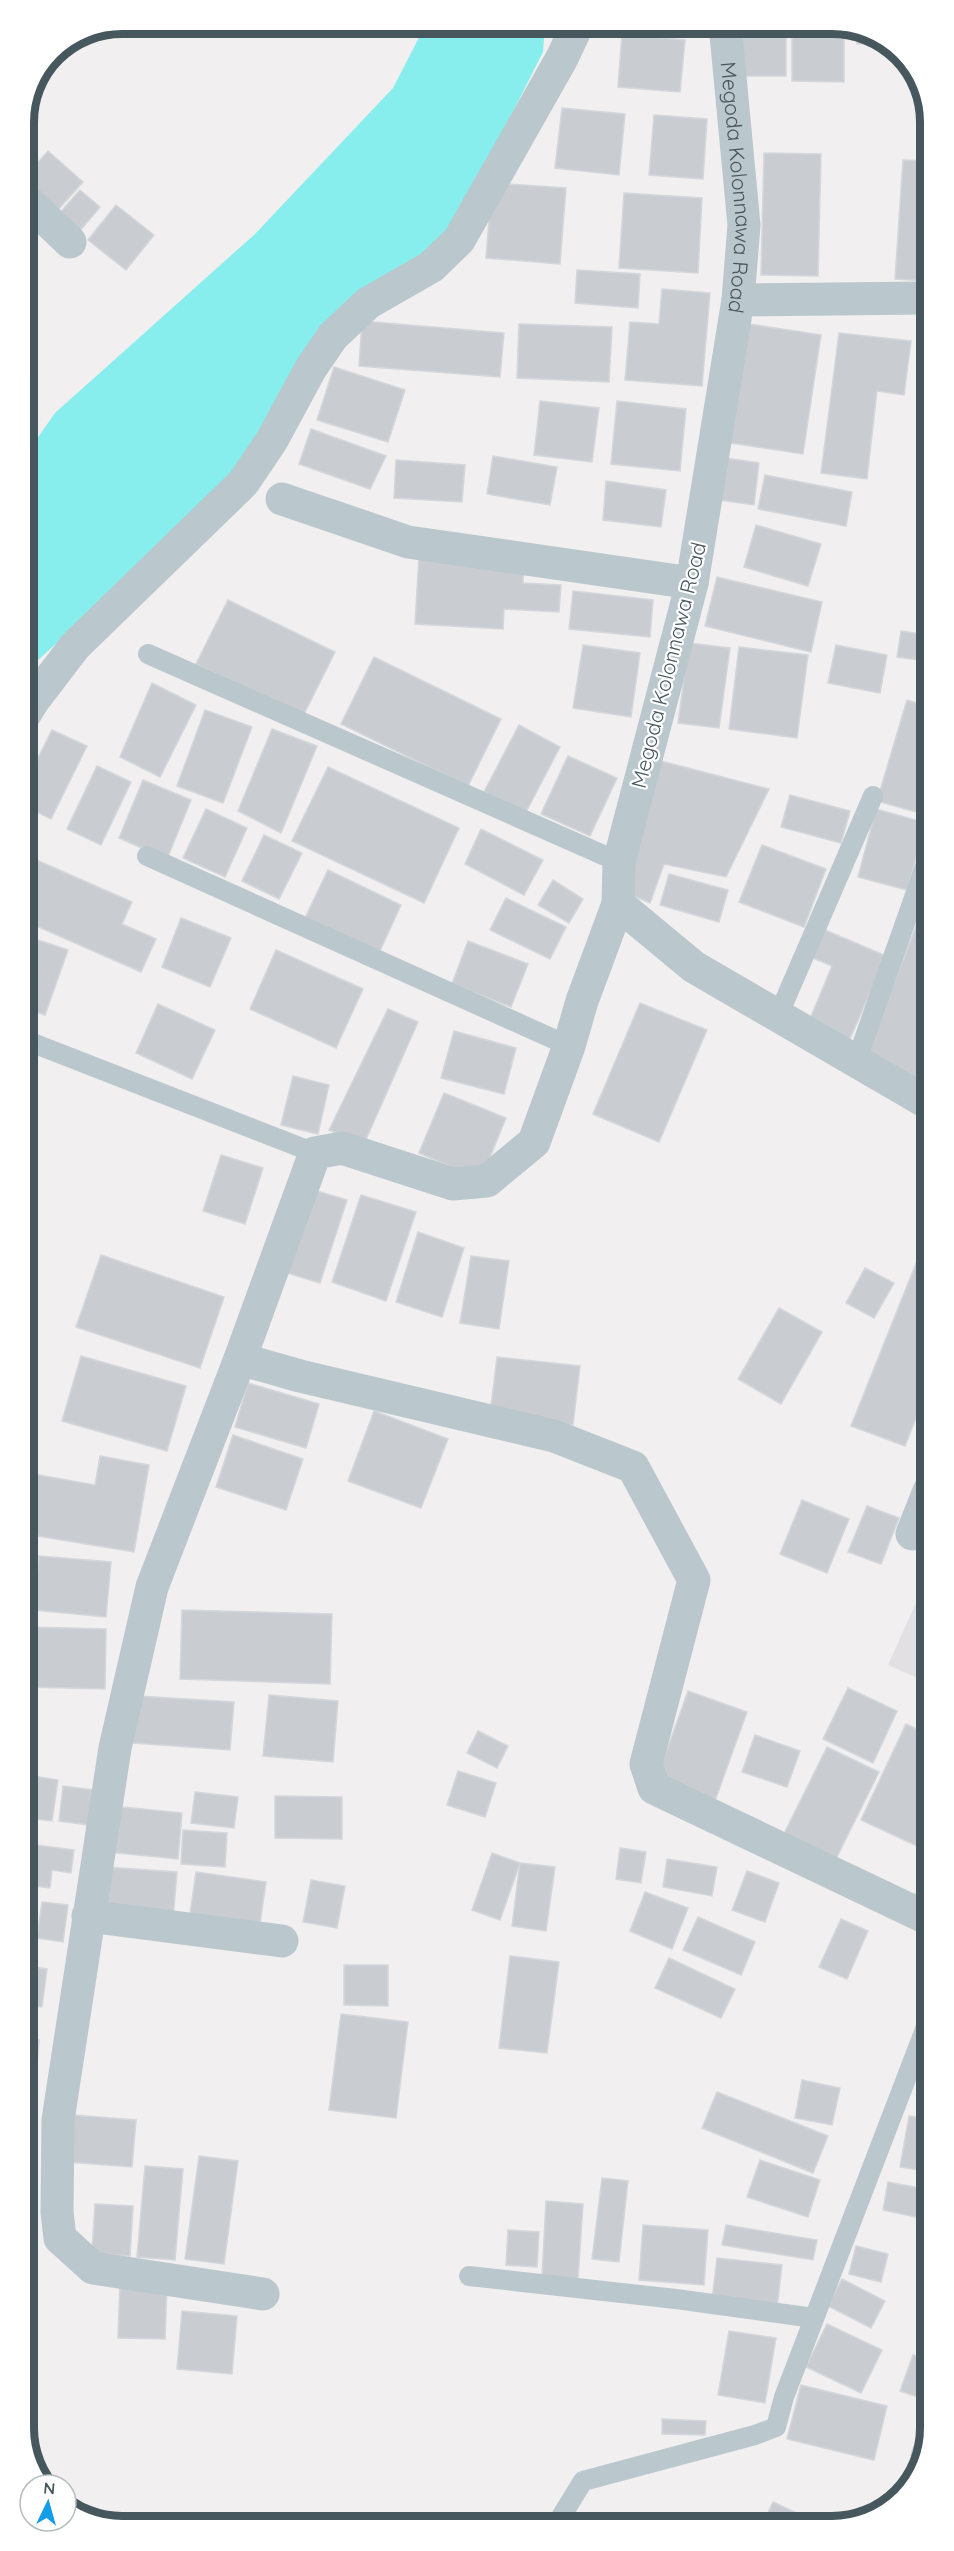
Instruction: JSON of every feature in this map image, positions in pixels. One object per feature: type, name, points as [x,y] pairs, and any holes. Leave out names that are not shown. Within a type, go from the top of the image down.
[{"type":"street","points":[[35,699],[75,646],[243,483],[272,440],[311,368],[333,336],[368,303],[431,267],[459,240],[573,35]]},
{"type":"street","name":"Megoda Kolonnawa Road","points":[[315,1153],[342,1148],[453,1184],[487,1181],[534,1142],[569,1046],[582,1000],[618,904],[619,862],[692,583],[738,300],[744,225],[726,35]]},
{"type":"street","points":[[35,208],[70,242]]},
{"type":"street","points":[[738,300],[920,298]]},
{"type":"street","points":[[282,499],[408,542],[692,583]]},
{"type":"street","points":[[618,904],[694,967],[920,1098]]},
{"type":"street","points":[[262,2294],[93,2268],[60,2238],[57,2212],[58,2120],[115,1748],[152,1587],[240,1359],[315,1153]]},
{"type":"street","points":[[240,1359],[300,1376],[554,1436],[633,1467],[694,1580],[646,1764],[654,1788],[920,1915]]},
{"type":"street","points":[[912,1533],[920,1513]]},
{"type":"street","points":[[88,1916],[282,1941]]},
{"type":"lane","points":[[148,654],[619,862]]},
{"type":"lane","points":[[778,1016],[873,796]]},
{"type":"lane","points":[[147,856],[569,1046]]},
{"type":"lane","points":[[856,1062],[920,881]]},
{"type":"lane","points":[[35,1043],[315,1153]]},
{"type":"lane","points":[[562,2516],[584,2481],[755,2436],[776,2427],[784,2397],[920,2042]]},
{"type":"lane","points":[[470,2276],[676,2299],[814,2318]]},
{"type":"shaded area","points":[[920,1594],[920,1679],[888,1665]]},
{"type":"water","points":[[421,34],[544,35],[543,52],[463,211],[425,259],[387,275],[215,498],[35,663],[35,442],[55,413],[255,234],[393,88]]},
{"type":"building","points":[[622,35],[685,40],[680,92],[618,87]]},
{"type":"building","points":[[732,35],[786,35],[786,76],[732,76]]},
{"type":"building","points":[[792,35],[844,36],[844,82],[792,81]]},
{"type":"building","points":[[857,39],[870,44],[857,44]]},
{"type":"building","points":[[562,108],[625,114],[619,175],[555,168]]},
{"type":"building","points":[[654,115],[707,119],[703,179],[649,175]]},
{"type":"building","points":[[48,151],[83,182],[55,213],[35,196],[35,166]]},
{"type":"building","points":[[764,153],[821,154],[818,276],[761,275]]},
{"type":"building","points":[[903,160],[920,161],[920,281],[895,279]]},
{"type":"building","points":[[492,183],[566,188],[560,264],[486,258]]},
{"type":"building","points":[[80,190],[100,207],[78,233],[58,215]]},
{"type":"building","points":[[624,193],[702,198],[698,273],[619,268]]},
{"type":"building","points":[[116,205],[154,235],[126,270],[88,240]]},
{"type":"building","points":[[577,270],[640,274],[638,308],[575,303]]},
{"type":"building","points":[[662,289],[710,293],[702,386],[625,380],[630,322],[659,324]]},
{"type":"building","points":[[362,321],[504,333],[500,377],[359,366]]},
{"type":"building","points":[[742,323],[821,335],[803,454],[724,442]]},
{"type":"building","points":[[519,324],[612,327],[609,382],[517,378]]},
{"type":"building","points":[[839,333],[911,341],[904,395],[877,391],[867,479],[821,473]]},
{"type":"building","points":[[334,367],[405,390],[388,442],[317,420]]},
{"type":"building","points":[[540,401],[599,408],[592,462],[534,455]]},
{"type":"building","points":[[617,401],[686,409],[680,471],[611,464]]},
{"type":"building","points":[[311,429],[386,456],[370,489],[299,464]]},
{"type":"building","points":[[493,456],[557,467],[550,505],[487,494]]},
{"type":"building","points":[[725,458],[759,463],[754,505],[720,500]]},
{"type":"building","points":[[396,460],[465,465],[462,502],[394,498]]},
{"type":"building","points":[[765,475],[852,492],[846,526],[758,509]]},
{"type":"building","points":[[606,481],[666,490],[661,527],[603,520]]},
{"type":"building","points":[[756,525],[821,544],[808,586],[744,567]]},
{"type":"building","points":[[419,556],[524,562],[523,583],[561,585],[559,612],[504,609],[503,629],[415,624]]},
{"type":"building","points":[[717,577],[822,602],[811,652],[705,626]]},
{"type":"building","points":[[573,591],[653,600],[650,637],[569,629]]},
{"type":"building","points":[[228,600],[335,652],[303,716],[196,664]]},
{"type":"building","points":[[901,631],[920,634],[920,660],[897,657]]},
{"type":"building","points":[[689,643],[730,648],[719,728],[678,723]]},
{"type":"building","points":[[583,645],[640,653],[631,717],[573,708]]},
{"type":"building","points":[[836,645],[887,655],[880,693],[828,683]]},
{"type":"building","points":[[739,647],[808,655],[797,738],[729,729]]},
{"type":"building","points":[[374,657],[501,719],[468,786],[341,724]]},
{"type":"building","points":[[152,683],[196,705],[160,777],[120,757]]},
{"type":"building","points":[[907,700],[920,704],[920,813],[877,801]]},
{"type":"building","points":[[205,710],[252,727],[223,803],[177,786]]},
{"type":"building","points":[[519,725],[560,747],[525,814],[484,792]]},
{"type":"building","points":[[272,729],[317,746],[281,833],[238,811]]},
{"type":"building","points":[[52,730],[87,746],[51,819],[35,811],[35,765]]},
{"type":"building","points":[[568,756],[617,778],[590,836],[541,814]]},
{"type":"building","points":[[653,759],[769,789],[726,877],[664,864],[650,903],[620,890]]},
{"type":"building","points":[[97,766],[131,782],[101,845],[67,829]]},
{"type":"building","points":[[328,767],[459,828],[424,903],[292,841]]},
{"type":"building","points":[[143,780],[191,800],[167,859],[119,838]]},
{"type":"building","points":[[790,795],[850,811],[841,843],[781,827]]},
{"type":"building","points":[[206,809],[247,828],[225,877],[183,858]]},
{"type":"building","points":[[876,809],[920,821],[920,844],[907,890],[858,877]]},
{"type":"building","points":[[481,829],[543,860],[524,895],[465,864]]},
{"type":"building","points":[[264,835],[302,853],[279,899],[242,881]]},
{"type":"building","points":[[762,845],[826,869],[804,927],[739,902]]},
{"type":"building","points":[[35,859],[132,902],[122,924],[156,939],[141,972],[35,925]]},
{"type":"building","points":[[328,870],[401,905],[379,953],[305,918]]},
{"type":"building","points":[[669,874],[728,890],[719,922],[660,905]]},
{"type":"building","points":[[553,880],[583,899],[569,923],[538,905]]},
{"type":"building","points":[[506,898],[566,927],[550,959],[490,930]]},
{"type":"building","points":[[920,916],[920,1091],[863,1063]]},
{"type":"building","points":[[181,918],[231,938],[210,987],[162,967]]},
{"type":"building","points":[[825,930],[886,956],[846,1048],[805,1031],[832,966],[813,958]]},
{"type":"building","points":[[35,939],[68,950],[45,1015],[35,1011]]},
{"type":"building","points":[[468,941],[528,964],[511,1007],[452,984]]},
{"type":"building","points":[[276,950],[363,989],[336,1048],[250,1009]]},
{"type":"building","points":[[640,1003],[707,1030],[659,1142],[593,1114]]},
{"type":"building","points":[[158,1004],[215,1030],[192,1079],[136,1053]]},
{"type":"building","points":[[388,1009],[418,1022],[364,1144],[329,1130]]},
{"type":"building","points":[[454,1031],[516,1048],[504,1094],[441,1078]]},
{"type":"building","points":[[293,1076],[329,1085],[318,1134],[281,1125]]},
{"type":"building","points":[[444,1093],[506,1118],[481,1179],[419,1153]]},
{"type":"building","points":[[221,1155],[263,1168],[245,1224],[203,1211]]},
{"type":"building","points":[[307,1188],[347,1200],[320,1283],[281,1271]]},
{"type":"building","points":[[361,1195],[416,1212],[386,1301],[332,1282]]},
{"type":"building","points":[[418,1232],[464,1248],[442,1317],[396,1302]]},
{"type":"building","points":[[920,1254],[920,1408],[905,1446],[851,1426]]},
{"type":"building","points":[[101,1255],[224,1297],[200,1368],[76,1327]]},
{"type":"building","points":[[471,1256],[509,1261],[499,1329],[460,1323]]},
{"type":"building","points":[[865,1268],[894,1283],[874,1318],[846,1303]]},
{"type":"building","points":[[779,1308],[822,1332],[781,1404],[738,1379]]},
{"type":"building","points":[[81,1356],[186,1386],[167,1451],[62,1421]]},
{"type":"building","points":[[497,1357],[580,1366],[573,1425],[490,1415]]},
{"type":"building","points":[[248,1383],[319,1404],[306,1448],[235,1427]]},
{"type":"building","points":[[374,1411],[448,1439],[421,1508],[348,1481]]},
{"type":"building","points":[[233,1435],[303,1459],[286,1510],[216,1487]]},
{"type":"building","points":[[100,1456],[149,1465],[134,1552],[34,1535],[34,1474],[95,1485]]},
{"type":"building","points":[[802,1500],[849,1519],[827,1573],[780,1554]]},
{"type":"building","points":[[867,1506],[899,1518],[881,1564],[848,1552]]},
{"type":"building","points":[[39,1556],[111,1562],[106,1617],[34,1610]]},
{"type":"building","points":[[182,1610],[332,1614],[330,1684],[180,1679]]},
{"type":"building","points":[[34,1627],[106,1629],[105,1689],[34,1687]]},
{"type":"building","points":[[848,1688],[897,1711],[873,1763],[823,1739]]},
{"type":"building","points":[[688,1691],[747,1712],[715,1801],[656,1781]]},
{"type":"building","points":[[269,1695],[338,1701],[333,1762],[263,1756]]},
{"type":"building","points":[[137,1696],[234,1702],[230,1750],[133,1743]]},
{"type":"building","points":[[906,1724],[920,1731],[919,1847],[861,1820]]},
{"type":"building","points":[[478,1731],[508,1746],[497,1768],[467,1753]]},
{"type":"building","points":[[755,1735],[800,1751],[787,1787],[742,1772]]},
{"type":"building","points":[[827,1747],[879,1772],[833,1865],[781,1840]]},
{"type":"building","points":[[458,1771],[496,1783],[485,1817],[447,1805]]},
{"type":"building","points":[[34,1776],[58,1780],[52,1821],[34,1819]]},
{"type":"building","points":[[63,1786],[93,1790],[88,1825],[59,1821]]},
{"type":"building","points":[[195,1792],[238,1797],[234,1828],[191,1823]]},
{"type":"building","points":[[275,1796],[342,1797],[342,1839],[275,1838]]},
{"type":"building","points":[[112,1806],[182,1813],[178,1859],[108,1852]]},
{"type":"building","points":[[183,1830],[227,1833],[225,1867],[181,1864]]},
{"type":"building","points":[[34,1845],[74,1850],[71,1873],[52,1870],[50,1888],[34,1886]]},
{"type":"building","points":[[620,1848],[646,1852],[641,1883],[616,1879]]},
{"type":"building","points":[[492,1853],[520,1863],[500,1920],[472,1910]]},
{"type":"building","points":[[667,1859],[717,1867],[712,1896],[663,1887]]},
{"type":"building","points":[[520,1863],[555,1867],[546,1931],[512,1926]]},
{"type":"building","points":[[105,1867],[177,1872],[173,1919],[102,1914]]},
{"type":"building","points":[[747,1871],[779,1883],[765,1922],[732,1910]]},
{"type":"building","points":[[196,1872],[266,1882],[260,1924],[190,1914]]},
{"type":"building","points":[[311,1880],[345,1886],[337,1928],[303,1922]]},
{"type":"building","points":[[920,1886],[920,1902],[913,1899]]},
{"type":"building","points":[[645,1892],[688,1908],[672,1949],[630,1931]]},
{"type":"building","points":[[42,1902],[68,1905],[63,1942],[37,1938]]},
{"type":"building","points":[[698,1917],[755,1942],[741,1975],[683,1950]]},
{"type":"building","points":[[841,1919],[868,1931],[847,1979],[819,1967]]},
{"type":"building","points":[[510,1956],[559,1962],[547,2053],[499,2048]]},
{"type":"building","points":[[669,1958],[735,1989],[721,2018],[655,1988]]},
{"type":"building","points":[[344,1965],[388,1965],[388,2006],[344,2005]]},
{"type":"building","points":[[34,1967],[47,1969],[42,2007],[34,2006]]},
{"type":"building","points":[[341,2014],[408,2022],[396,2118],[329,2110]]},
{"type":"building","points":[[34,2040],[39,2040],[36,2075],[34,2075]]},
{"type":"building","points":[[802,2080],[840,2088],[832,2125],[795,2118]]},
{"type":"building","points":[[717,2092],[828,2136],[813,2173],[702,2128]]},
{"type":"building","points":[[73,2115],[136,2120],[132,2167],[69,2162]]},
{"type":"building","points":[[909,2116],[920,2118],[920,2170],[900,2167]]},
{"type":"building","points":[[199,2156],[238,2161],[224,2264],[185,2259]]},
{"type":"building","points":[[760,2160],[820,2180],[808,2217],[747,2197]]},
{"type":"building","points":[[145,2166],[183,2169],[175,2260],[137,2257]]},
{"type":"building","points":[[602,2178],[628,2181],[619,2262],[592,2259]]},
{"type":"building","points":[[888,2182],[920,2188],[920,2218],[883,2210]]},
{"type":"building","points":[[546,2201],[583,2204],[578,2279],[542,2277]]},
{"type":"building","points":[[95,2204],[133,2206],[130,2256],[92,2253]]},
{"type":"building","points":[[643,2225],[708,2230],[704,2285],[639,2280]]},
{"type":"building","points":[[726,2225],[817,2240],[813,2260],[722,2245]]},
{"type":"building","points":[[508,2230],[539,2232],[537,2267],[506,2265]]},
{"type":"building","points":[[856,2246],[888,2254],[881,2282],[849,2274]]},
{"type":"building","points":[[717,2258],[782,2265],[777,2308],[712,2300]]},
{"type":"building","points":[[842,2279],[885,2301],[871,2328],[828,2306]]},
{"type":"building","points":[[120,2282],[167,2284],[165,2339],[118,2338]]},
{"type":"building","points":[[182,2311],[237,2316],[232,2374],[177,2369]]},
{"type":"building","points":[[827,2324],[882,2350],[861,2393],[806,2367]]},
{"type":"building","points":[[729,2331],[776,2338],[765,2403],[718,2395]]},
{"type":"building","points":[[913,2355],[920,2358],[920,2398],[900,2391]]},
{"type":"building","points":[[801,2385],[887,2406],[874,2460],[787,2439]]},
{"type":"building","points":[[662,2419],[706,2421],[705,2435],[662,2434]]},
{"type":"building","points":[[920,2428],[915,2456],[911,2455]]},
{"type":"building","points":[[773,2502],[803,2516],[767,2516]]}]
